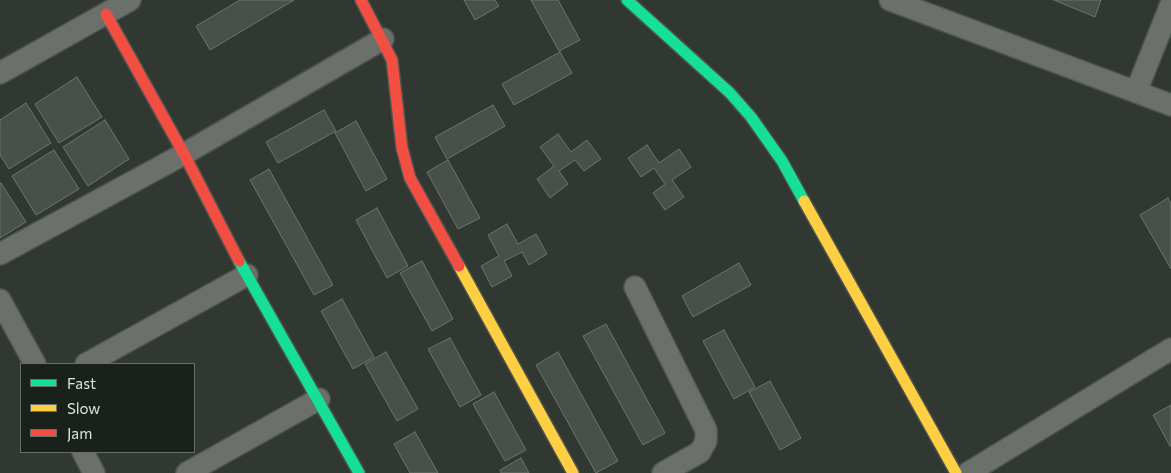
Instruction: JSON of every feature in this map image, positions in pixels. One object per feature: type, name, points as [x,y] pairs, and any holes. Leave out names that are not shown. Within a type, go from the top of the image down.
[{"type":"street","points":[[0,73],[130,0]]},
{"type":"street","points":[[361,0],[383,39],[392,60],[396,77],[402,148],[410,178],[573,473]]},
{"type":"street","points":[[628,0],[730,94],[752,117],[777,154],[956,473]]},
{"type":"street","points":[[890,0],[1171,105]]},
{"type":"street","points":[[1136,92],[1171,4]]},
{"type":"street","points":[[106,14],[184,154],[247,275],[359,473]]},
{"type":"street","points":[[0,254],[184,154],[383,39]]},
{"type":"street","points":[[88,363],[247,275]]},
{"type":"street","points":[[635,287],[706,430],[706,441],[700,452],[663,473]]},
{"type":"street","points":[[0,300],[34,363]]},
{"type":"street","points":[[968,473],[1171,349]]},
{"type":"street","points":[[188,473],[318,399]]},
{"type":"street","points":[[84,453],[94,473]]},
{"type":"building","points":[[240,0],[294,0],[210,50],[196,26]]},
{"type":"building","points":[[464,0],[495,0],[499,6],[475,20]]},
{"type":"building","points":[[531,0],[558,0],[580,40],[559,51]]},
{"type":"building","points":[[1054,0],[1101,0],[1095,17]]},
{"type":"building","points":[[560,52],[572,73],[514,105],[502,84]]},
{"type":"building","points":[[77,77],[102,117],[59,143],[35,104]]},
{"type":"building","points":[[26,103],[51,143],[9,169],[0,155],[0,120]]},
{"type":"building","points":[[493,105],[505,126],[447,159],[435,137]]},
{"type":"building","points":[[324,110],[336,131],[278,163],[266,142]]},
{"type":"building","points":[[105,120],[129,159],[88,186],[63,147]]},
{"type":"building","points":[[356,121],[387,179],[366,191],[335,133]]},
{"type":"building","points":[[558,134],[571,152],[587,140],[601,159],[584,171],[575,160],[559,171],[568,184],[550,198],[537,179],[554,166],[540,147]]},
{"type":"building","points":[[647,145],[659,163],[679,149],[691,167],[672,180],[684,197],[665,210],[653,193],[665,184],[654,168],[641,177],[628,158]]},
{"type":"building","points":[[54,150],[79,189],[36,215],[12,176]]},
{"type":"building","points":[[448,160],[480,218],[458,229],[427,172]]},
{"type":"building","points":[[269,169],[333,285],[314,295],[250,180]]},
{"type":"building","points":[[0,184],[26,222],[0,238]]},
{"type":"building","points":[[1168,198],[1171,204],[1171,269],[1140,215]]},
{"type":"building","points":[[377,208],[408,266],[387,278],[356,220]]},
{"type":"building","points":[[507,224],[518,244],[536,234],[547,254],[529,265],[522,252],[504,261],[512,276],[492,287],[481,266],[499,256],[488,235]]},
{"type":"building","points":[[422,261],[453,319],[432,331],[400,273]]},
{"type":"building","points":[[739,263],[751,285],[693,317],[682,296]]},
{"type":"building","points":[[342,299],[374,357],[353,369],[321,311]]},
{"type":"building","points":[[606,324],[665,433],[643,445],[583,336]]},
{"type":"building","points":[[724,330],[755,387],[734,399],[703,341]]},
{"type":"building","points":[[450,338],[481,395],[460,407],[428,349]]},
{"type":"building","points":[[386,352],[418,409],[397,421],[365,364]]},
{"type":"building","points":[[558,352],[618,461],[596,473],[536,365]]},
{"type":"building","points":[[770,381],[801,438],[780,450],[749,392]]},
{"type":"building","points":[[494,392],[526,450],[505,461],[473,404]]},
{"type":"building","points":[[1171,405],[1171,446],[1170,446],[1153,415]]},
{"type":"building","points":[[415,432],[438,473],[410,473],[394,444]]},
{"type":"building","points":[[521,458],[529,473],[501,473],[500,470]]},
{"type":"traffic: fast","points":[[627,0],[730,93],[751,117],[782,161],[804,201]]},
{"type":"traffic: fast","points":[[239,261],[359,473]]},
{"type":"traffic: slow","points":[[804,201],[956,473]]},
{"type":"traffic: slow","points":[[459,266],[573,473]]},
{"type":"traffic: jam","points":[[361,0],[392,60],[402,148],[410,178],[459,266]]},
{"type":"traffic: jam","points":[[106,14],[184,154],[239,261]]}]
